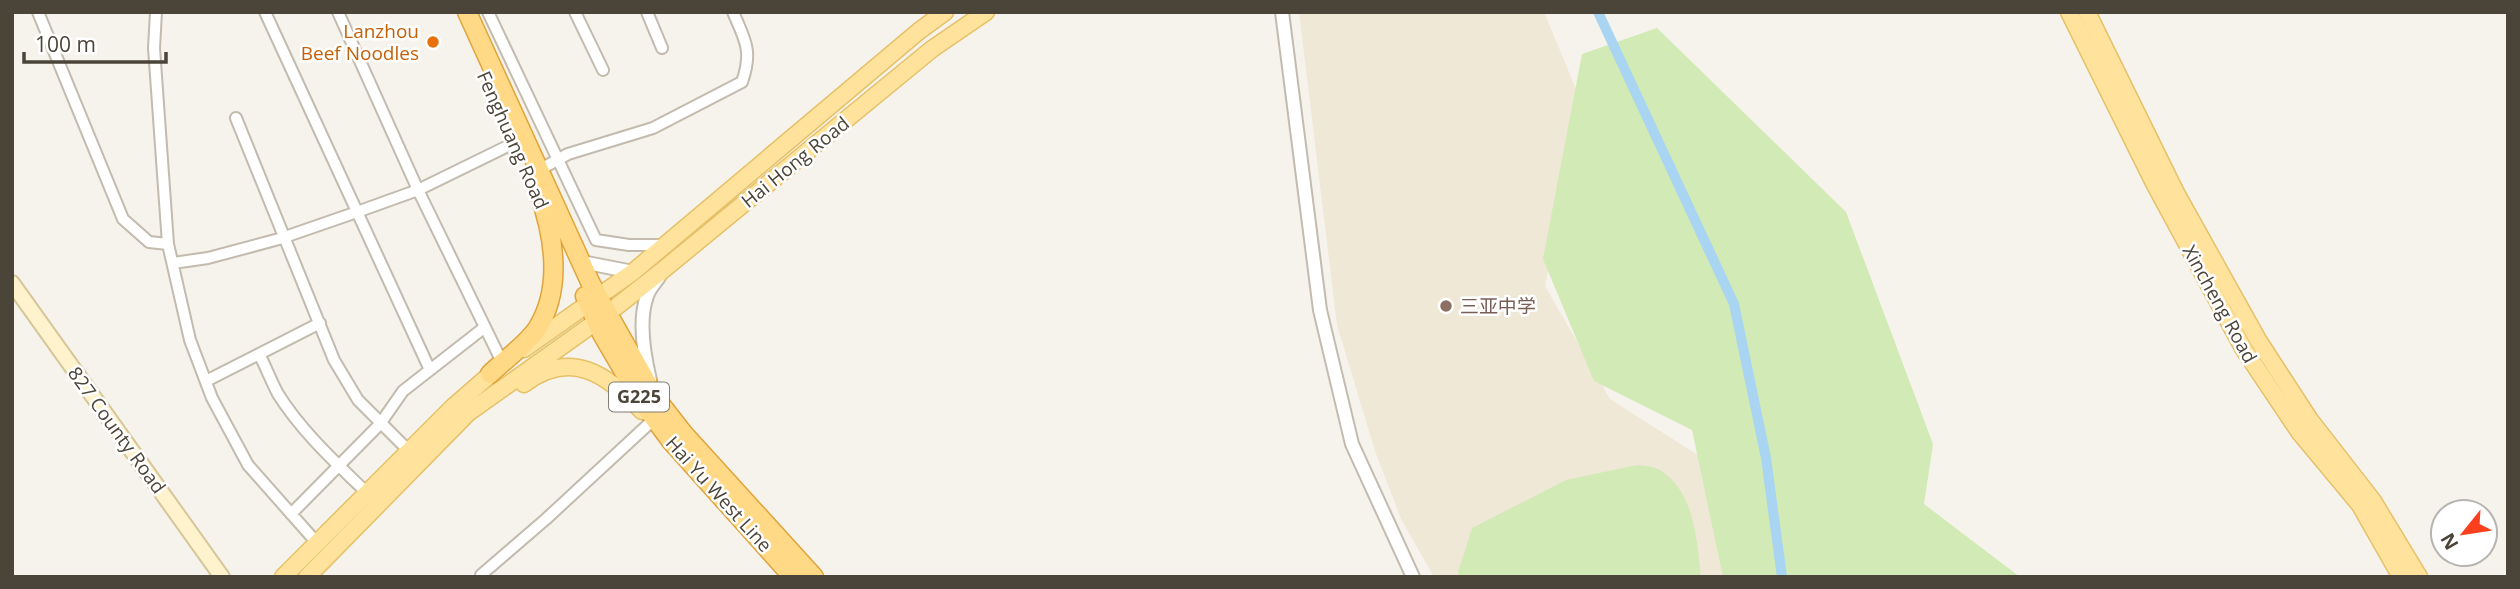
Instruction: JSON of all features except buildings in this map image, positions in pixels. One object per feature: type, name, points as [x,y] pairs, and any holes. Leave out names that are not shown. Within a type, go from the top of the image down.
[{"type":"highway","name":"Fenghuang Road","points":[[455,12],[516,142],[582,262],[593,295]]},
{"type":"highway","name":"Fenghuang Road","points":[[467,12],[537,177],[547,215],[555,275],[547,310],[536,331],[496,368]]},
{"type":"highway","name":"Hai Yu West Line","points":[[537,177],[640,399],[670,440],[793,577]]},
{"type":"highway","name":"Hai Yu West Line","points":[[601,318],[683,433],[814,577]]},
{"type":"main road","name":"Hai Hong Road","points":[[593,295],[633,272],[945,12]]},
{"type":"main road","name":"Xincheng Road","points":[[2069,12],[2154,183],[2243,348],[2300,433],[2360,505],[2401,577]]},
{"type":"main road","name":"Xincheng Road","points":[[2087,12],[2176,192],[2258,341],[2310,420],[2373,501],[2419,577]]},
{"type":"main road","name":"Hai Hong Road","points":[[601,318],[932,49],[982,13]]},
{"type":"main road","name":"827 County Road","points":[[12,283],[222,577]]},
{"type":"main road","name":"Fenghuang Road","points":[[283,577],[496,368],[593,295]]},
{"type":"main road","points":[[307,577],[468,413],[601,318]]},
{"type":"main road","points":[[410,470],[534,376],[558,368],[581,367],[599,373],[621,389],[670,440]]},
{"type":"street","points":[[38,12],[123,219],[149,242],[168,244]]},
{"type":"street","points":[[156,12],[154,48],[168,244],[190,340],[212,398],[248,465],[317,543]]},
{"type":"street","points":[[265,12],[430,370]]},
{"type":"street","points":[[338,12],[418,190],[485,327],[496,368]]},
{"type":"street","points":[[488,12],[596,240],[629,245],[664,245]]},
{"type":"street","points":[[575,12],[603,70]]},
{"type":"street","points":[[647,12],[662,48]]},
{"type":"street","points":[[537,177],[568,154],[653,128],[742,82],[749,63],[748,47],[733,12]]},
{"type":"street","points":[[1282,12],[1320,310],[1352,444],[1413,577]]},
{"type":"street","points":[[236,118],[334,360],[358,400],[409,451]]},
{"type":"street","points":[[173,263],[208,258],[286,237],[357,212],[418,190],[516,142]]},
{"type":"street","points":[[582,262],[633,272]]},
{"type":"street","points":[[655,397],[646,364],[643,315],[647,294],[663,270]]},
{"type":"street","points":[[206,381],[320,323]]},
{"type":"street","points":[[291,513],[380,424],[403,391],[485,327]]},
{"type":"street","points":[[260,354],[278,393],[318,444],[367,493]]},
{"type":"street","points":[[481,575],[652,421]]},
{"type":"shaded area","name":"三亚中学","points":[[1299,12],[1544,12],[1581,101],[1545,286],[1610,399],[1715,466],[1737,577],[1434,577],[1401,519],[1375,451],[1337,325]]},
{"type":"green space","points":[[1657,28],[1846,212],[1933,444],[1924,504],[2020,577],[1723,577],[1692,430],[1594,381],[1543,259],[1582,54]]},
{"type":"green space","points":[[1637,465],[1660,470],[1682,493],[1692,520],[1701,577],[1459,577],[1458,572],[1472,528],[1566,480]]},
{"type":"waterway","points":[[1598,12],[1734,304],[1766,458],[1782,577]]},
{"type":"place","name":"Lanzhou Beef Noodles","points":[[433,42]]},
{"type":"place","name":"三亚中学","points":[[1446,306]]}]
